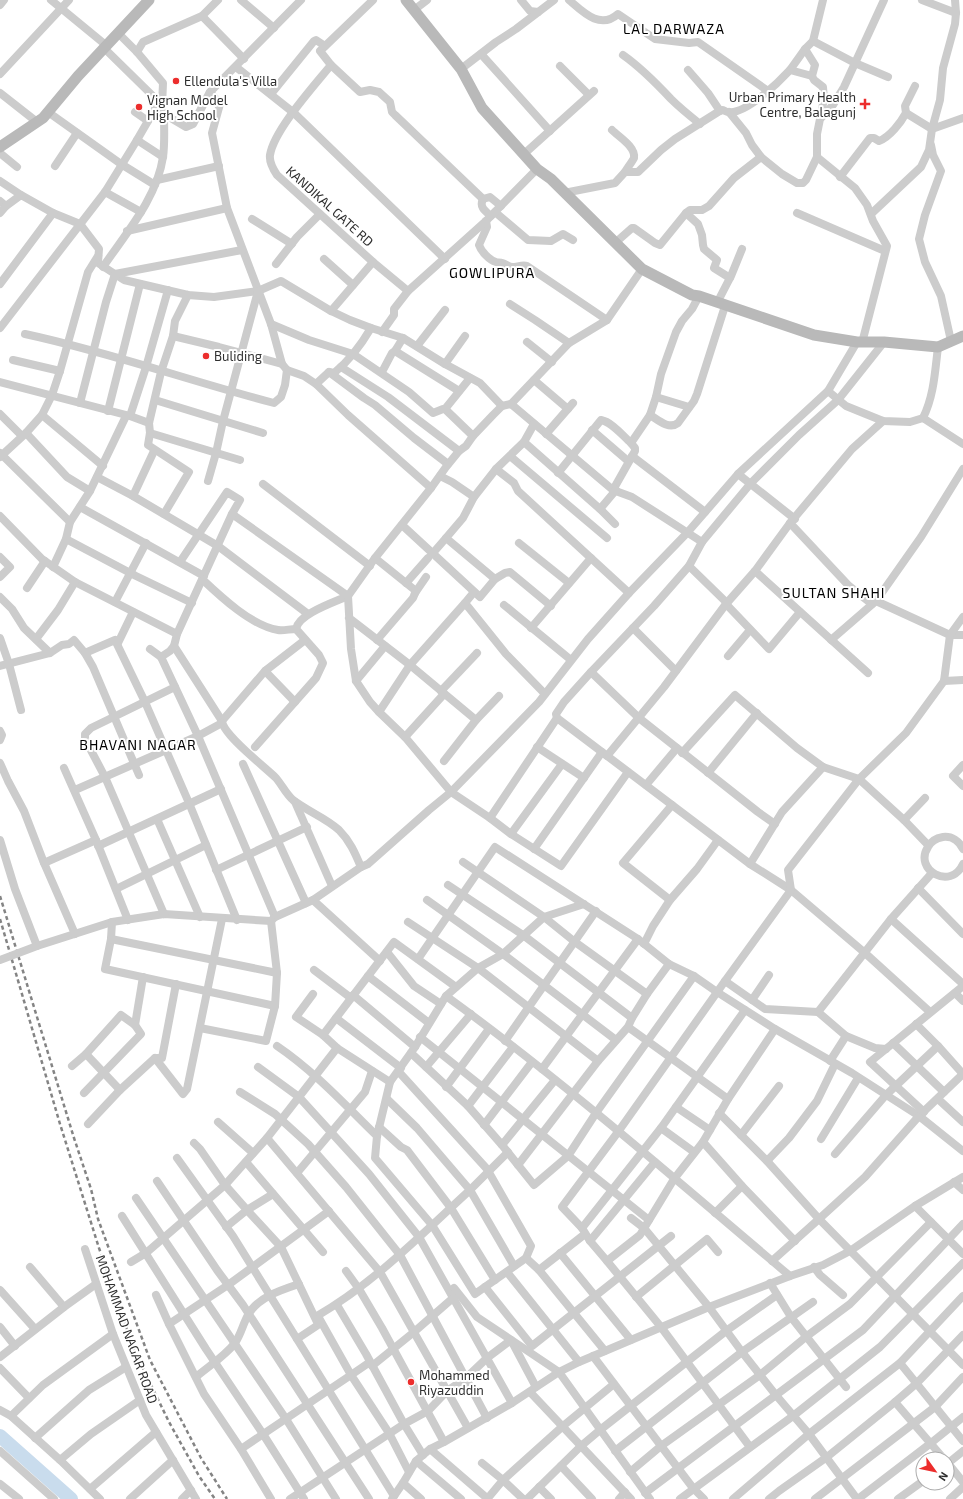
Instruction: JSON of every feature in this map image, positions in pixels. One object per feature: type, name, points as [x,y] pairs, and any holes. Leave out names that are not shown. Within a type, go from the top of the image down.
[{"type":"street","points":[[0,5],[4,0]]},
{"type":"street","points":[[50,0],[106,47],[160,104],[164,114],[163,157],[156,183],[141,212],[103,267]]},
{"type":"street","points":[[0,74],[69,0]]},
{"type":"street","points":[[0,147],[43,118],[78,76],[149,0]]},
{"type":"street","points":[[137,52],[143,42],[202,16],[218,0]]},
{"type":"street","points":[[241,0],[274,28]]},
{"type":"street","points":[[164,114],[186,127],[193,124],[210,92],[301,0]]},
{"type":"street","points":[[373,0],[320,51],[331,64],[360,92],[370,90],[379,92],[390,102],[392,112],[395,116],[483,199]]},
{"type":"street","points":[[406,0],[461,69],[482,108],[537,169],[551,179],[642,269],[692,295],[699,296],[814,335],[860,342],[884,342],[938,347],[963,336]]},
{"type":"street","points":[[414,10],[427,0]]},
{"type":"street","points":[[521,0],[530,11],[538,12]]},
{"type":"street","points":[[461,69],[554,0]]},
{"type":"street","points":[[569,0],[591,18],[601,21],[613,18],[618,14],[655,39],[689,43],[698,42],[768,91]]},
{"type":"street","points":[[625,172],[638,172],[661,150],[700,124],[725,112],[752,105],[781,80],[813,41],[823,0]]},
{"type":"street","points":[[821,117],[833,105],[844,86],[884,0]]},
{"type":"street","points":[[922,0],[956,13]]},
{"type":"street","points":[[951,341],[941,296],[925,262],[919,239],[925,215],[941,171],[931,145],[932,130],[940,100],[943,68],[955,24],[955,0]]},
{"type":"street","points":[[202,16],[244,59]]},
{"type":"street","points":[[0,328],[105,192],[121,164],[160,104],[163,83],[137,52],[118,34]]},
{"type":"street","points":[[271,94],[314,41],[318,40],[325,46]]},
{"type":"street","points":[[813,41],[855,63],[888,77]]},
{"type":"street","points":[[805,49],[815,65],[812,76]]},
{"type":"street","points":[[481,54],[550,131]]},
{"type":"street","points":[[623,55],[634,62],[660,86],[672,100],[700,124]]},
{"type":"street","name":"KANDIKAL GATE RD","points":[[331,64],[286,122],[275,140],[270,155],[271,162],[277,175],[373,262],[408,291]]},
{"type":"street","points":[[524,154],[591,93],[560,66]]},
{"type":"street","points":[[236,67],[294,113],[445,259]]},
{"type":"street","points":[[688,70],[725,112],[746,133],[752,145],[761,157],[796,184],[803,183],[806,180],[817,157],[817,134],[824,99],[823,87],[814,80],[812,76],[790,70]]},
{"type":"street","points":[[915,86],[905,106],[906,112],[932,130]]},
{"type":"street","points":[[25,334],[69,344],[274,403],[281,397],[285,385],[284,367],[271,324],[242,250],[228,208],[212,133],[220,104],[210,92]]},
{"type":"street","points":[[0,93],[37,122]]},
{"type":"street","points":[[48,112],[121,164],[156,183],[219,166]]},
{"type":"street","points":[[134,112],[148,121]]},
{"type":"street","points":[[840,177],[869,140],[872,138],[880,141],[884,139],[906,112]]},
{"type":"street","points":[[932,130],[963,118]]},
{"type":"street","points":[[564,193],[615,183],[625,172],[634,159],[634,153],[629,145],[612,130]]},
{"type":"street","points":[[55,166],[77,133]]},
{"type":"street","points":[[138,140],[163,157]]},
{"type":"street","points":[[871,214],[921,167],[931,145]]},
{"type":"street","points":[[0,153],[17,167]]},
{"type":"street","points":[[615,243],[632,228],[634,228],[655,243],[660,244],[686,213],[690,210],[702,210],[708,206],[734,178],[761,157]]},
{"type":"street","points":[[0,960],[37,946],[112,922],[164,914],[237,920],[273,919],[310,901],[361,867],[368,864],[451,792],[504,739],[545,694],[570,660],[629,593],[687,533],[738,474],[828,391],[860,342],[887,246],[873,221],[867,205],[855,188],[817,157]]},
{"type":"street","points":[[382,332],[394,315],[394,309],[408,291],[445,259],[501,206],[537,169]]},
{"type":"street","points":[[0,182],[52,213],[80,224],[99,249],[98,263],[124,280],[188,295],[214,297],[258,291],[281,282],[331,311],[371,328],[403,338],[445,364],[480,383],[502,406]]},
{"type":"street","points":[[105,192],[141,212]]},
{"type":"street","points":[[0,213],[3,204],[21,195]]},
{"type":"street","points":[[483,199],[490,197],[501,206]]},
{"type":"street","points":[[483,199],[481,203],[482,206],[490,216],[528,240],[551,241],[563,234],[573,240]]},
{"type":"street","points":[[127,231],[228,208]]},
{"type":"street","points":[[0,284],[52,213]]},
{"type":"street","points":[[686,213],[698,224],[702,235],[704,249],[717,260],[714,268],[730,278]]},
{"type":"street","points":[[797,213],[885,251]]},
{"type":"street","points":[[276,264],[292,244],[320,214]]},
{"type":"street","points":[[490,216],[487,228],[479,245],[480,249],[490,258],[496,262],[508,266],[526,266],[607,320]]},
{"type":"street","points":[[252,219],[292,244]]},
{"type":"street","points":[[650,415],[672,427],[678,423],[694,401],[721,304],[742,249]]},
{"type":"street","points":[[115,274],[242,250]]},
{"type":"street","points":[[70,522],[1,455],[24,435],[42,415],[52,396],[69,344],[88,272],[99,253]]},
{"type":"street","points":[[324,258],[353,285]]},
{"type":"street","points":[[331,311],[373,262]]},
{"type":"street","points":[[296,629],[298,622],[308,614],[348,596],[375,558],[459,451],[466,446],[473,436],[502,406],[511,404],[569,344],[607,320],[642,269]]},
{"type":"street","points":[[80,403],[106,302],[115,274]]},
{"type":"street","points":[[108,411],[140,284]]},
{"type":"street","points":[[53,566],[66,539],[70,522],[90,491],[128,416],[146,367],[168,290]]},
{"type":"street","points":[[208,482],[258,291]]},
{"type":"street","points":[[164,514],[189,472],[154,451],[148,445],[150,433],[149,423],[173,336],[175,321],[188,295]]},
{"type":"street","points":[[631,443],[650,415],[661,374],[676,332],[699,296]]},
{"type":"street","points":[[510,304],[569,344]]},
{"type":"street","points":[[417,346],[445,310]]},
{"type":"street","points":[[271,324],[309,340],[354,354],[409,392],[433,413],[445,409],[470,378]]},
{"type":"street","points":[[316,384],[329,372],[334,373],[342,367],[354,354],[371,328]]},
{"type":"street","points":[[173,336],[241,353],[284,367],[304,376],[316,384],[348,415],[431,488]]},
{"type":"street","points":[[445,364],[465,336]]},
{"type":"street","points":[[382,372],[392,353],[395,351],[403,338]]},
{"type":"street","points":[[527,342],[552,362]]},
{"type":"street","points":[[490,818],[557,718],[556,714],[564,702],[689,566],[702,542],[751,483],[799,435],[838,400],[884,342]]},
{"type":"street","points":[[923,418],[928,406],[933,385],[938,347]]},
{"type":"street","points":[[395,351],[459,391]]},
{"type":"street","points":[[13,360],[60,371]]},
{"type":"street","points":[[342,367],[388,397],[459,451]]},
{"type":"street","points":[[329,372],[375,405],[448,464]]},
{"type":"street","points":[[534,380],[570,406],[546,434]]},
{"type":"street","points":[[0,382],[149,423]]},
{"type":"street","points":[[828,391],[846,406],[883,421],[910,422],[923,418]]},
{"type":"street","points":[[656,397],[689,407]]},
{"type":"street","points":[[155,400],[262,433]]},
{"type":"street","points":[[511,404],[614,490],[632,497],[702,542]]},
{"type":"street","points":[[445,409],[473,436]]},
{"type":"street","points":[[0,414],[67,477],[90,491]]},
{"type":"street","points":[[42,415],[103,466]]},
{"type":"street","points":[[923,418],[963,444]]},
{"type":"street","points":[[558,473],[571,455],[601,420],[611,425],[631,443],[635,449],[614,490],[600,509]]},
{"type":"street","points":[[534,849],[584,778],[604,754],[639,718],[727,603],[755,571],[792,521],[852,449],[883,421]]},
{"type":"street","points":[[406,582],[463,518],[474,497],[496,469],[524,442],[534,424]]},
{"type":"street","points":[[592,430],[705,512]]},
{"type":"street","points":[[150,433],[240,460]]},
{"type":"street","points":[[524,442],[615,524]]},
{"type":"street","points":[[133,496],[154,451]]},
{"type":"street","points":[[510,456],[607,538]]},
{"type":"street","points":[[496,469],[514,483],[518,491],[629,593]]},
{"type":"street","points":[[831,640],[874,602],[921,536],[963,469]]},
{"type":"street","points":[[738,474],[751,483],[792,521],[850,586],[874,602],[950,635],[963,635]]},
{"type":"street","points":[[440,476],[452,482],[474,497]]},
{"type":"street","points":[[97,477],[199,533],[308,614]]},
{"type":"street","points":[[262,484],[370,566]]},
{"type":"street","points":[[161,657],[170,652],[174,646],[177,634],[232,514],[240,500],[227,492],[180,562]]},
{"type":"street","points":[[80,507],[180,562],[203,578],[225,601],[260,624],[278,630],[296,629]]},
{"type":"street","points":[[232,514],[348,596]]},
{"type":"street","points":[[0,516],[45,562],[75,582],[177,634]]},
{"type":"street","points":[[402,525],[430,555],[480,598],[495,579],[505,573],[510,572],[551,606]]},
{"type":"street","points":[[446,538],[495,579]]},
{"type":"street","points":[[66,539],[130,573],[192,603]]},
{"type":"street","points":[[115,602],[146,543]]},
{"type":"street","points":[[519,543],[569,583]]},
{"type":"street","points":[[0,557],[10,567],[0,577]]},
{"type":"street","points":[[375,558],[406,582],[416,591],[415,593]]},
{"type":"street","points":[[531,628],[592,558]]},
{"type":"street","points":[[27,588],[45,562]]},
{"type":"street","points":[[689,566],[727,603],[750,630],[769,649],[800,612]]},
{"type":"street","points":[[755,571],[868,673]]},
{"type":"street","points":[[378,640],[413,598],[426,577]]},
{"type":"street","points":[[36,639],[58,610],[75,582]]},
{"type":"street","points":[[379,712],[410,665],[474,592]]},
{"type":"street","points":[[0,596],[12,609],[24,628],[50,653]]},
{"type":"street","points":[[348,596],[351,649],[356,680],[370,702],[405,737],[451,792],[561,866],[628,772]]},
{"type":"street","points":[[465,603],[506,654],[545,694]]},
{"type":"street","points":[[504,605],[570,660]]},
{"type":"street","points":[[118,643],[133,612]]},
{"type":"street","points":[[750,1447],[661,1327],[562,1207],[587,1171],[618,1132],[791,890],[788,870],[859,779],[906,733],[944,681],[950,635],[963,617]]},
{"type":"street","points":[[349,618],[410,665],[476,720]]},
{"type":"street","points":[[633,628],[676,671]]},
{"type":"street","points":[[255,747],[316,678],[323,663],[319,655],[296,629]]},
{"type":"street","points":[[728,656],[750,630]]},
{"type":"street","points":[[0,638],[9,664],[21,710]]},
{"type":"street","points":[[0,666],[50,653],[62,645],[69,644],[74,640],[86,653],[93,667],[139,775]]},
{"type":"street","points":[[86,653],[115,640],[118,643],[189,803],[237,920]]},
{"type":"street","points":[[74,790],[198,736],[222,722],[265,671],[305,640]]},
{"type":"street","points":[[174,646],[222,722],[250,756],[277,779],[290,798],[338,829],[350,842],[361,867]]},
{"type":"street","points":[[356,680],[385,646]]},
{"type":"street","points":[[150,649],[161,657],[198,736],[249,855],[273,919],[277,972],[275,1006],[266,1041],[200,1028]]},
{"type":"street","points":[[405,737],[477,653]]},
{"type":"street","points":[[265,671],[295,702]]},
{"type":"street","points":[[591,672],[639,718],[775,824]]},
{"type":"street","points":[[944,681],[963,680]]},
{"type":"street","points":[[164,914],[105,777],[85,739],[85,734],[91,728],[175,687]]},
{"type":"street","points":[[646,786],[735,695],[797,748],[823,767],[859,779],[904,820],[928,845]]},
{"type":"street","points":[[444,761],[476,720],[499,696]]},
{"type":"street","points":[[708,773],[757,713]]},
{"type":"street","points":[[557,718],[750,864],[791,890],[865,953],[930,1012]]},
{"type":"street","points":[[0,731],[2,735],[0,740]]},
{"type":"street","points":[[537,747],[584,778]]},
{"type":"street","points":[[0,763],[24,811],[75,934]]},
{"type":"street","points":[[244,764],[278,841],[310,901],[380,961]]},
{"type":"street","points":[[512,834],[562,764]]},
{"type":"street","points":[[963,765],[953,776],[963,786]]},
{"type":"street","points":[[750,864],[782,812],[823,767]]},
{"type":"street","points":[[64,768],[97,843],[128,920]]},
{"type":"street","points":[[44,862],[128,832],[221,789]]},
{"type":"street","points":[[904,820],[925,798]]},
{"type":"street","points":[[295,802],[332,886]]},
{"type":"street","points":[[670,900],[623,863],[672,805]]},
{"type":"street","points":[[157,818],[200,917]]},
{"type":"street","points":[[216,870],[307,827]]},
{"type":"street","points":[[962,843],[946,837],[933,840],[928,845],[925,856],[925,863],[932,873],[943,877],[949,877],[962,870]]},
{"type":"street","points":[[0,840],[15,888],[37,946]]},
{"type":"street","points":[[542,1069],[614,970],[641,942],[670,900],[697,869],[718,840]]},
{"type":"street","points":[[116,889],[206,845]]},
{"type":"street","points":[[418,959],[495,847],[641,942],[669,964],[694,976],[775,1029],[886,1095],[922,1114]]},
{"type":"street","points":[[463,862],[544,917],[575,942],[647,994]]},
{"type":"street","points":[[818,1012],[891,919],[932,873]]},
{"type":"street","points":[[448,885],[523,935],[632,1018]]},
{"type":"street","points":[[918,888],[963,934]]},
{"type":"street","points":[[427,900],[503,954],[616,1040]]},
{"type":"street","points":[[370,1174],[377,1136],[390,1082],[413,1050],[446,996],[478,968],[503,954],[544,917],[584,904]]},
{"type":"street","points":[[505,1041],[596,912]]},
{"type":"street","points":[[155,1058],[182,1094],[187,1090],[222,919]]},
{"type":"street","points":[[891,919],[963,985],[870,1062],[896,1086],[922,1114],[963,1151]]},
{"type":"street","points":[[112,922],[111,939],[105,969],[275,1006]]},
{"type":"street","points":[[408,922],[478,968],[598,1061]]},
{"type":"street","points":[[111,939],[277,972]]},
{"type":"street","points":[[323,1035],[394,942],[456,987]]},
{"type":"street","points":[[387,952],[414,986],[441,1004]]},
{"type":"street","points":[[518,1165],[598,1061],[628,1027],[647,994],[669,964]]},
{"type":"street","points":[[314,970],[352,997],[413,1050],[426,1067],[468,1106],[508,1152],[534,1185],[568,1156],[596,1113],[694,976]]},
{"type":"street","points":[[752,1000],[769,975]]},
{"type":"street","points":[[368,976],[429,1023]]},
{"type":"street","points":[[135,1025],[143,977]]},
{"type":"street","points":[[725,981],[765,1009],[818,1012],[846,1036],[875,1048],[886,1049]]},
{"type":"street","points":[[88,1124],[120,1090],[155,1058],[162,1058],[176,984]]},
{"type":"street","points":[[954,993],[963,1001]]},
{"type":"street","points":[[313,994],[296,1017],[323,1035],[337,1048],[390,1082]]},
{"type":"street","points":[[446,996],[542,1069],[790,1276]]},
{"type":"street","points":[[539,1270],[560,1253],[583,1231],[612,1189],[661,1128],[745,1010]]},
{"type":"street","points":[[426,1067],[471,1014]]},
{"type":"street","points":[[72,1066],[86,1054],[121,1015],[135,1025],[142,1034],[84,1093]]},
{"type":"street","points":[[336,1018],[399,1069],[488,1172],[531,1246],[526,1258],[475,1294],[432,1225],[374,1158]]},
{"type":"street","points":[[772,1261],[865,1177],[922,1114],[963,1074],[916,1024]]},
{"type":"street","points":[[628,1027],[728,1099]]},
{"type":"street","points":[[446,1087],[489,1029]]},
{"type":"street","points":[[607,1261],[640,1235],[674,1179],[703,1142],[728,1099],[775,1029]]},
{"type":"street","points":[[767,1161],[789,1138],[817,1101],[846,1036]]},
{"type":"street","points":[[420,1037],[524,1118],[568,1156],[612,1189],[649,1220]]},
{"type":"street","points":[[894,1043],[944,1092]]},
{"type":"street","points":[[277,1046],[294,1057],[377,1136]]},
{"type":"street","points":[[835,1154],[886,1095],[916,1065],[938,1046]]},
{"type":"street","points":[[468,1106],[513,1047]]},
{"type":"street","points":[[131,1262],[146,1253],[225,1184],[267,1138],[337,1048]]},
{"type":"street","points":[[86,1054],[120,1090]]},
{"type":"street","points":[[484,1125],[532,1062]]},
{"type":"street","points":[[258,1067],[299,1097],[370,1174],[419,1237],[512,1403]]},
{"type":"street","points":[[297,1173],[365,1092],[372,1071]]},
{"type":"street","points":[[821,1139],[858,1078]]},
{"type":"street","points":[[502,1145],[555,1080]]},
{"type":"street","points":[[741,1135],[779,1086]]},
{"type":"street","points":[[240,1092],[275,1114],[315,1152],[346,1187],[400,1255],[487,1418]]},
{"type":"street","points":[[387,1099],[417,1128],[470,1190],[514,1266]]},
{"type":"street","points":[[938,1099],[963,1122]]},
{"type":"street","points":[[676,1107],[710,1130]]},
{"type":"street","points":[[720,1114],[767,1161],[819,1219],[963,1365]]},
{"type":"street","points":[[218,1122],[253,1153]]},
{"type":"street","points":[[379,1127],[401,1147],[407,1150],[450,1208],[494,1280]]},
{"type":"street","points":[[661,1128],[694,1152]]},
{"type":"street","points":[[267,1138],[380,1272],[468,1428]]},
{"type":"street","points":[[194,1142],[225,1184],[281,1247],[318,1320],[389,1433],[409,1472]]},
{"type":"street","points":[[703,1142],[794,1241]]},
{"type":"street","points":[[297,1339],[337,1304],[400,1255],[470,1190],[508,1152]]},
{"type":"street","points":[[176,1158],[252,1266],[393,1497],[416,1461],[423,1454],[512,1403],[559,1372],[592,1356],[661,1327],[790,1276],[823,1265],[850,1250],[915,1206],[963,1177]]},
{"type":"street","points":[[246,1162],[323,1252]]},
{"type":"street","points":[[590,1241],[655,1162]]},
{"type":"street","points":[[157,1181],[248,1314],[369,1499]]},
{"type":"street","points":[[954,1182],[963,1190]]},
{"type":"street","points":[[715,1213],[742,1186]]},
{"type":"street","points":[[226,1227],[247,1210],[273,1194]]},
{"type":"street","points":[[136,1198],[286,1419],[336,1499]]},
{"type":"street","points":[[915,1206],[963,1254]]},
{"type":"street","points":[[169,1324],[228,1285],[252,1266],[329,1212]]},
{"type":"street","points":[[122,1216],[302,1496]]},
{"type":"street","points":[[631,1218],[644,1228],[709,1308],[775,1394],[827,1457],[858,1499],[952,1427],[963,1416]]},
{"type":"street","points":[[630,1472],[661,1446],[760,1375],[806,1336],[850,1304],[931,1222]]},
{"type":"street","points":[[454,1288],[477,1317],[559,1372],[648,1496],[678,1467],[863,1330],[894,1295],[963,1224]]},
{"type":"street","points":[[485,1287],[532,1346],[671,1236]]},
{"type":"street","points":[[636,1297],[707,1239],[718,1252]]},
{"type":"street","name":"MOHAMMAD NAGAR ROAD","points":[[84,1249],[113,1334],[146,1415],[196,1499]]},
{"type":"street","points":[[560,1253],[631,1340]]},
{"type":"street","points":[[526,1258],[539,1270],[573,1314],[605,1351]]},
{"type":"street","points":[[680,1499],[793,1416],[880,1347],[963,1263]]},
{"type":"street","points":[[30,1267],[64,1307]]},
{"type":"street","points":[[814,1267],[820,1275],[843,1295]]},
{"type":"street","points":[[346,1271],[359,1288],[444,1442]]},
{"type":"street","points":[[506,1272],[579,1362]]},
{"type":"street","points":[[0,1357],[96,1284]]},
{"type":"street","points":[[196,1377],[222,1356],[235,1343],[248,1314],[255,1305],[279,1291],[299,1284]]},
{"type":"street","points":[[770,1284],[791,1317],[846,1387]]},
{"type":"street","points":[[0,1290],[36,1329]]},
{"type":"street","points":[[156,1295],[204,1394],[241,1449],[271,1499]]},
{"type":"street","points":[[527,1499],[582,1446],[630,1405],[726,1331],[777,1295]]},
{"type":"street","points":[[733,1499],[809,1434],[900,1363],[963,1296]]},
{"type":"street","points":[[241,1449],[351,1374],[394,1350],[453,1298]]},
{"type":"street","points":[[615,1451],[742,1352],[813,1302]]},
{"type":"street","points":[[337,1304],[404,1424],[423,1454]]},
{"type":"street","points":[[0,1327],[15,1346]]},
{"type":"street","points":[[11,1416],[29,1398],[71,1364],[113,1334]]},
{"type":"street","points":[[770,1499],[827,1457],[896,1402],[917,1383],[963,1335]]},
{"type":"street","points":[[290,1499],[302,1496],[322,1478],[389,1433],[428,1411],[448,1391],[466,1378],[487,1358],[511,1340]]},
{"type":"street","points":[[511,1340],[533,1389],[563,1426],[631,1499]]},
{"type":"street","points":[[592,1356],[693,1488],[704,1499]]},
{"type":"street","points":[[900,1363],[963,1441]]},
{"type":"street","points":[[35,1438],[89,1390],[126,1367]]},
{"type":"street","points":[[0,1368],[29,1398]]},
{"type":"street","points":[[815,1499],[842,1477],[914,1425],[935,1407],[963,1377]]},
{"type":"street","points":[[430,1449],[488,1499],[503,1480],[563,1426],[614,1384]]},
{"type":"street","points":[[60,1460],[91,1434],[140,1400]]},
{"type":"street","points":[[896,1402],[937,1451]]},
{"type":"street","points":[[0,1410],[11,1416],[60,1460],[100,1499]]},
{"type":"street","points":[[90,1489],[156,1432]]},
{"type":"street","points":[[0,1451],[54,1499]]},
{"type":"street","points":[[130,1499],[173,1460]]},
{"type":"street","points":[[416,1461],[461,1499]]},
{"type":"street","points":[[482,1463],[523,1499]]},
{"type":"street","points":[[561,1466],[592,1499]]},
{"type":"street","points":[[955,1473],[963,1482]]},
{"type":"street","points":[[403,1483],[421,1499]]},
{"type":"street","points":[[0,1484],[19,1499]]},
{"type":"street","points":[[898,1499],[915,1487]]},
{"type":"street","points":[[950,1499],[963,1487]]},
{"type":"street","points":[[539,1488],[551,1499]]},
{"type":"street","points":[[182,1499],[191,1490]]},
{"type":"street","points":[[619,1499],[625,1492]]},
{"type":"waterway","points":[[0,1436],[71,1499]]},
{"type":"railway","points":[[0,896],[91,1189],[98,1219],[150,1360],[201,1458],[227,1499]]},
{"type":"railway","points":[[0,919],[60,1124],[99,1248],[134,1350],[169,1422],[199,1476],[215,1499]]},
{"type":"place","name":"Ellendula's Villa","points":[[176,81]]},
{"type":"place","name":"Urban Primary Health Centre, Balagunj","points":[[865,104]]},
{"type":"place","name":"Vignan Model High School","points":[[139,107]]},
{"type":"place","name":"Buliding","points":[[206,356]]},
{"type":"place","name":"Mohammed Riyazuddin","points":[[411,1382]]},
{"type":"district","name":"LAL DARWAZA","points":[[674,28]]},
{"type":"district","name":"GOWLIPURA","points":[[492,272]]},
{"type":"district","name":"SULTAN SHAHI","points":[[834,592]]},
{"type":"district","name":"BHAVANI NAGAR","points":[[138,744]]}]
